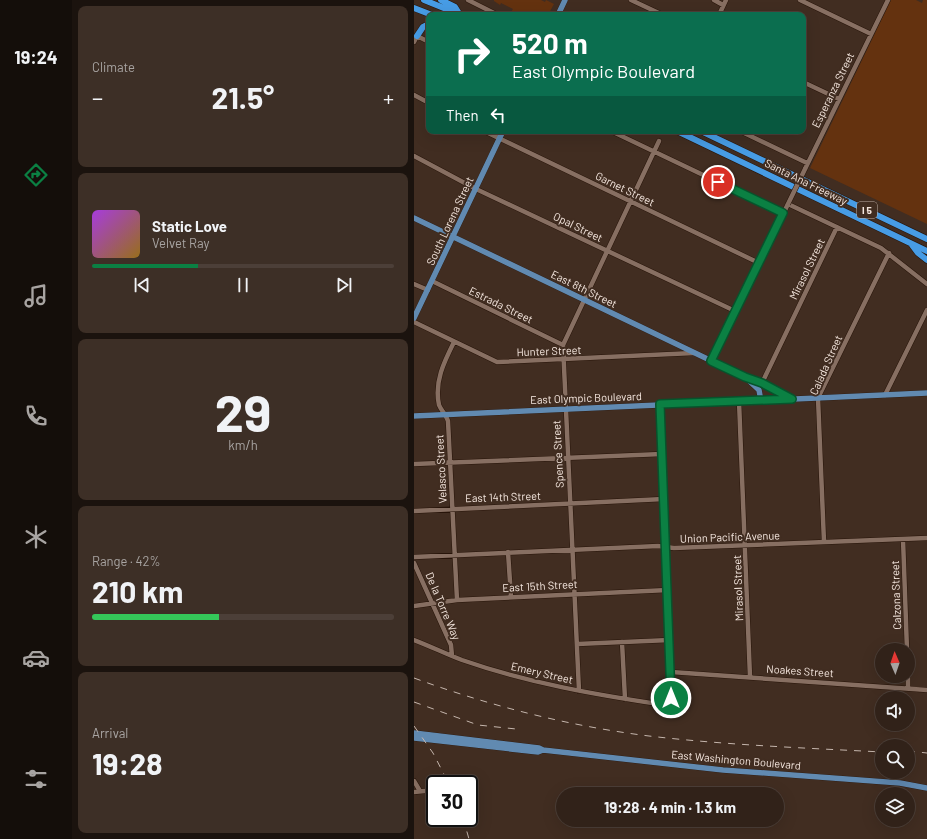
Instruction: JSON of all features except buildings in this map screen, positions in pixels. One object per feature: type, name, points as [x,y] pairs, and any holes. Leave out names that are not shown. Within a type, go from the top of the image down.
[{"type":"highway","points":[[424,0],[453,12]]},
{"type":"highway","points":[[441,0],[456,8],[458,12]]},
{"type":"highway","points":[[414,8],[426,13]]},
{"type":"highway","points":[[416,39],[423,27],[426,26]]},
{"type":"highway","name":"Santa Ana Freeway","points":[[683,134],[927,251]]},
{"type":"highway","name":"Santa Ana Freeway","points":[[707,134],[927,239]]},
{"type":"highway","points":[[912,232],[927,236]]},
{"type":"highway","points":[[911,243],[918,253],[927,260]]},
{"type":"main road","points":[[559,12],[565,0]]},
{"type":"main road","name":"South Lorena Street","points":[[414,318],[502,134]]},
{"type":"main road","name":"East 8th Street","points":[[414,218],[694,354],[762,383],[792,399]]},
{"type":"main road","name":"East 8th Street","points":[[745,377],[759,390],[761,401]]},
{"type":"main road","name":"East Olympic Boulevard","points":[[414,416],[927,393]]},
{"type":"main road","name":"East Washington Boulevard","points":[[414,734],[722,770],[900,782],[927,788]]},
{"type":"main road","name":"East Washington Boulevard","points":[[414,738],[538,752],[544,750]]},
{"type":"street","points":[[468,0],[492,12]]},
{"type":"street","points":[[631,0],[657,12]]},
{"type":"street","points":[[714,0],[724,2],[720,12]]},
{"type":"street","points":[[800,0],[871,34]]},
{"type":"street","name":"Esperanza Street","points":[[711,361],[888,0]]},
{"type":"street","points":[[416,39],[426,41]]},
{"type":"street","points":[[806,83],[839,99]]},
{"type":"street","points":[[414,95],[426,101]]},
{"type":"street","name":"Garnet Street","points":[[490,134],[758,263]]},
{"type":"street","points":[[617,134],[783,213]]},
{"type":"street","points":[[746,134],[808,163]]},
{"type":"street","name":"Spence Street","points":[[579,691],[562,360],[563,344],[659,141]]},
{"type":"street","name":"Opal Street","points":[[414,156],[476,189],[735,311]]},
{"type":"street","points":[[788,204],[889,253],[927,284]]},
{"type":"street","name":"Mirasol Street","points":[[762,383],[838,228]]},
{"type":"street","name":"Calada Street","points":[[824,542],[818,398],[889,253]]},
{"type":"street","name":"Estrada Street","points":[[432,281],[563,344]]},
{"type":"street","points":[[414,284],[428,290]]},
{"type":"street","points":[[885,395],[927,310]]},
{"type":"street","name":"Hunter Street","points":[[414,322],[497,362],[694,354]]},
{"type":"street","name":"Velasco Street","points":[[454,342],[440,374],[440,406],[448,420],[457,600]]},
{"type":"street","name":"Mirasol Street","points":[[739,401],[750,677]]},
{"type":"street","points":[[660,404],[671,672]]},
{"type":"street","points":[[414,464],[662,454]]},
{"type":"street","name":"East 14th Street","points":[[414,511],[664,499]]},
{"type":"street","name":"Union Pacific Avenue","points":[[414,557],[572,549],[745,545],[927,538]]},
{"type":"street","name":"Calzona Street","points":[[903,539],[907,643]]},
{"type":"street","points":[[508,552],[511,597]]},
{"type":"street","name":"De la Torre Way","points":[[414,563],[450,645],[452,656]]},
{"type":"street","name":"East 15th Street","points":[[414,606],[457,600],[668,590]]},
{"type":"street","name":"Emery Street","points":[[414,640],[452,656],[500,672],[579,691],[665,705],[670,703],[671,672]]},
{"type":"street","points":[[577,644],[670,640]]},
{"type":"street","points":[[622,642],[625,699]]},
{"type":"street","name":"Noakes Street","points":[[671,672],[927,690]]},
{"type":"street","points":[[908,683],[908,688]]},
{"type":"street","points":[[414,780],[420,791]]},
{"type":"street","points":[[414,792],[426,791]]},
{"type":"shaded area","points":[[541,0],[545,2],[546,0],[554,4],[550,12],[511,12],[513,9],[501,3],[500,5],[494,1]]},
{"type":"shaded area","points":[[891,0],[916,0],[922,3],[923,0],[927,0],[927,224],[810,168]]},
{"type":"railway","points":[[414,678],[530,714],[619,732],[707,742],[875,752]]},
{"type":"railway","points":[[414,702],[478,725],[516,729]]},
{"type":"railway","points":[[414,726],[433,753],[444,775]]},
{"type":"railway","points":[[915,752],[927,753]]},
{"type":"railway","points":[[466,827],[469,839]]},
{"type":"route","points":[[671,698],[660,404],[792,399],[752,378],[745,377],[711,361],[783,213],[718,182]]}]
